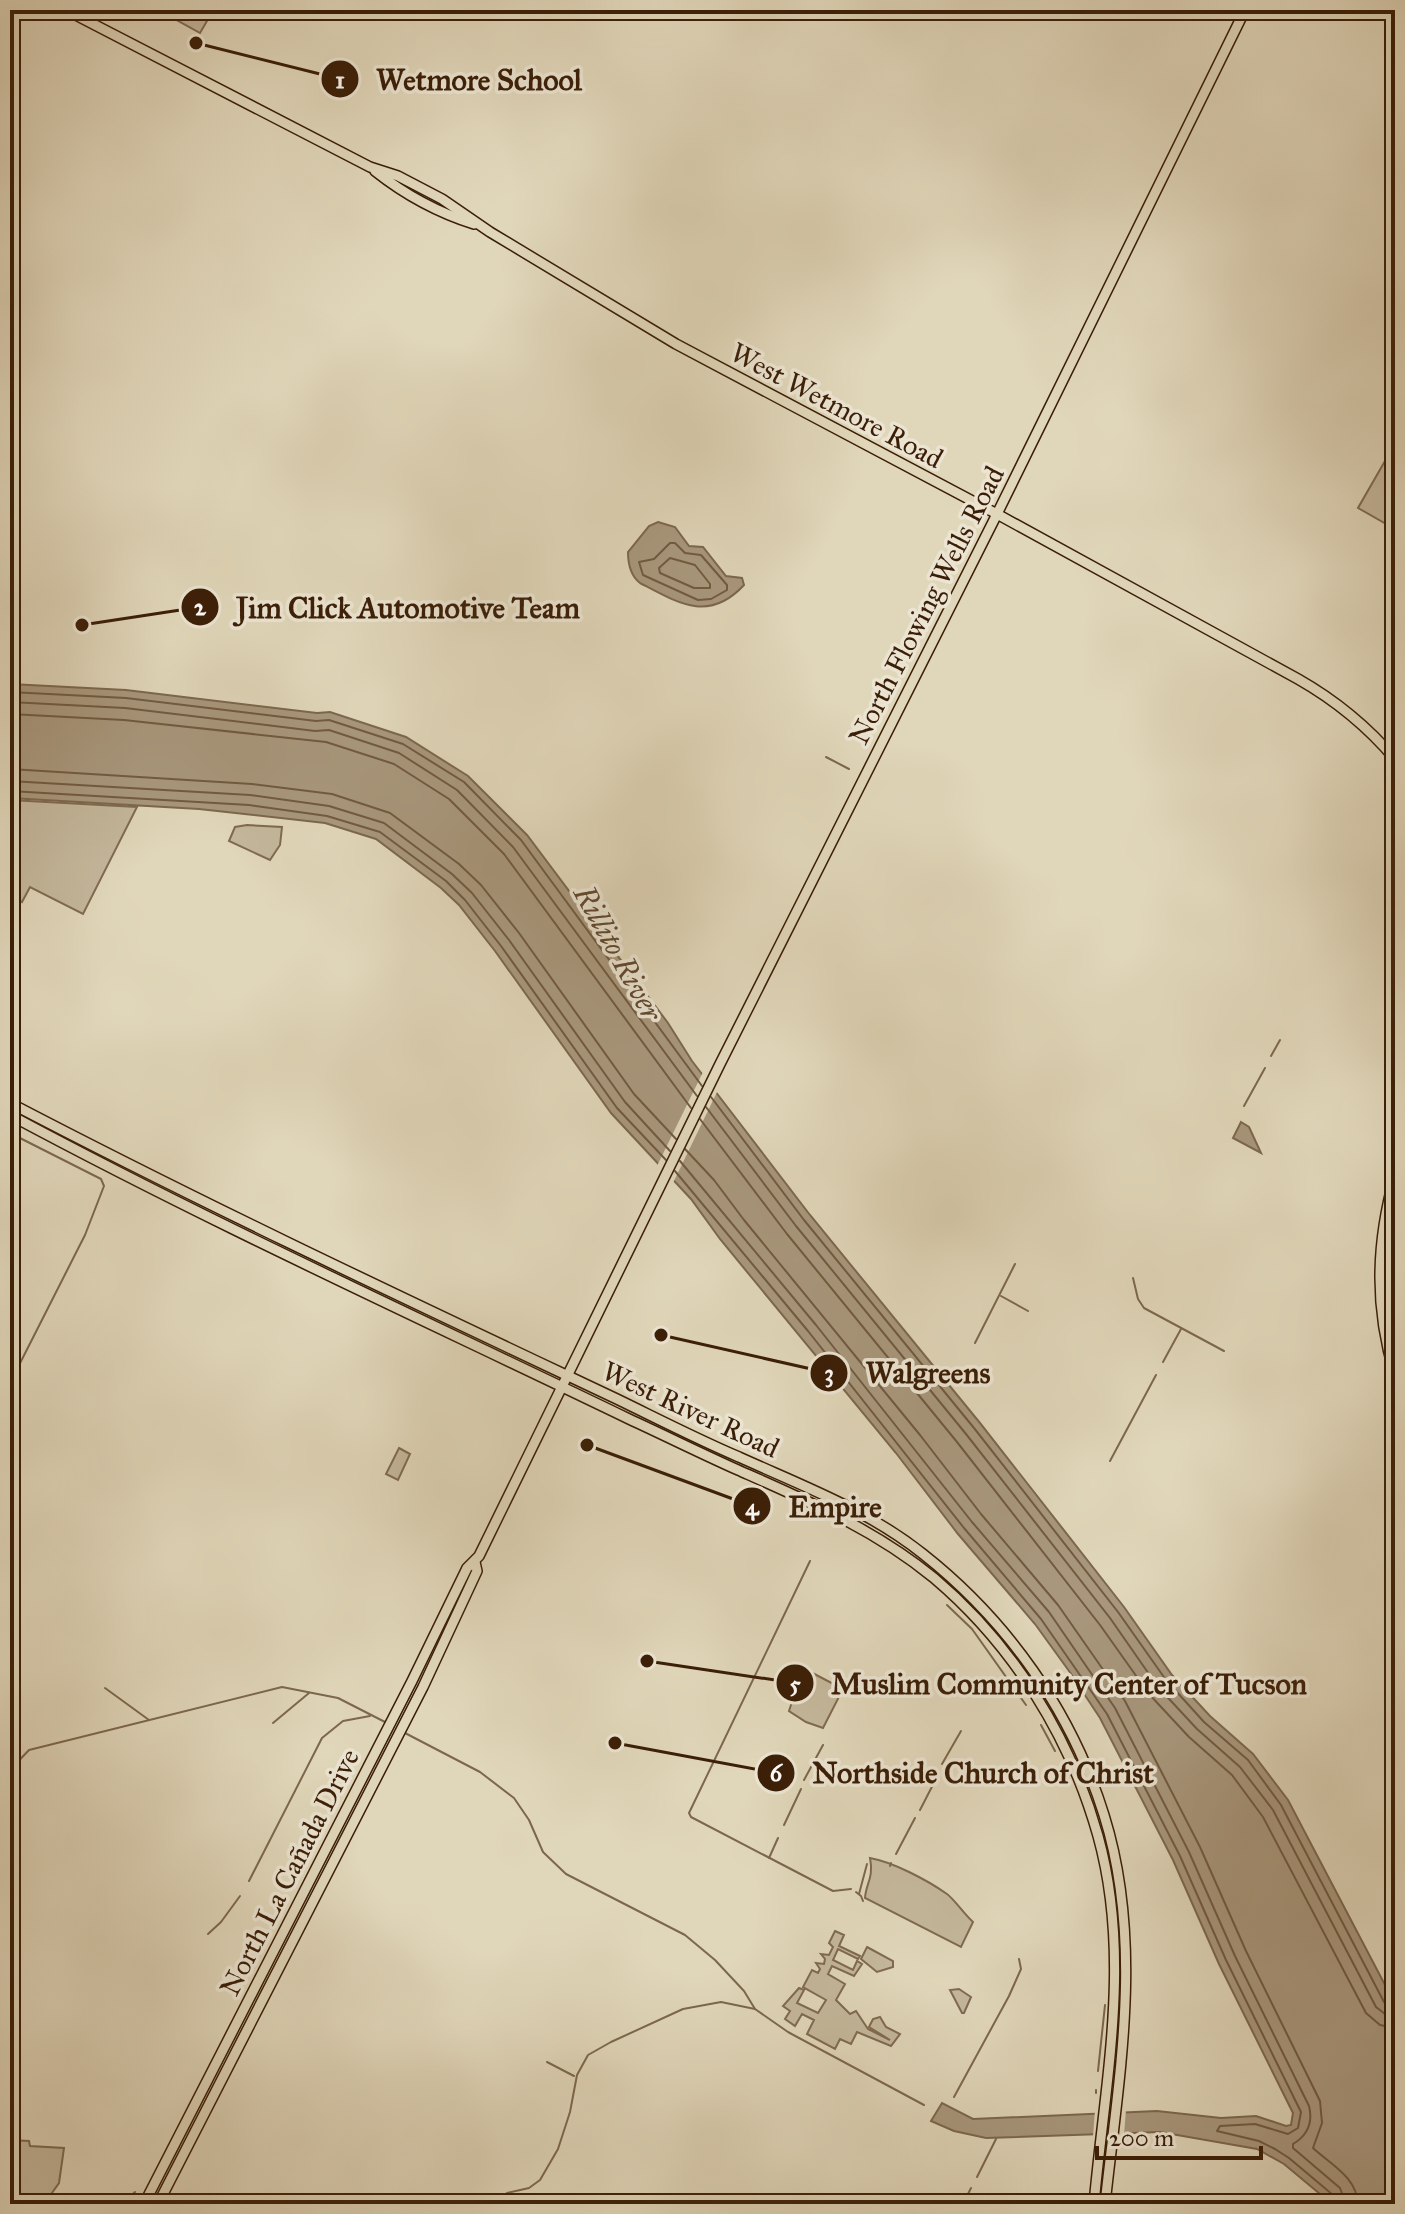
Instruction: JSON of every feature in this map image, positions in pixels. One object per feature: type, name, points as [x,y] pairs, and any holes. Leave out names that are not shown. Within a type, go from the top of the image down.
[{"type":"main road","name":"West Wetmore Road","points":[[66,10],[370,167],[420,187],[676,344],[997,514],[1315,689],[1374,735],[1395,759]]},
{"type":"main road","name":"North Flowing Wells Road","points":[[644,1219],[1245,10]]},
{"type":"main road","name":"West River Road","points":[[10,1103],[188,1195],[740,1458],[823,1493],[865,1515],[925,1555],[965,1590],[1017,1648],[1055,1704],[1095,1788],[1108,1829],[1123,1900],[1127,1989],[1105,2204]]},
{"type":"main road","name":"West River Road","points":[[10,1115],[217,1222],[860,1526],[921,1568],[982,1625],[1008,1656],[1045,1710],[1082,1787],[1108,1881],[1113,1920],[1115,1988],[1094,2204]]},
{"type":"main road","points":[[1395,1175],[1382,1225],[1378,1266],[1379,1309],[1395,1375]]},
{"type":"main road","name":"North La Cañada Drive","points":[[144,2204],[467,1568],[475,1562],[644,1219]]},
{"type":"main road","name":"North La Cañada Drive","points":[[158,2204],[398,1738],[477,1571],[475,1562]]},
{"type":"main road","points":[[1115,1988],[1127,1989]]},
{"type":"shaded area","points":[[177,10],[187,10],[207,21],[200,33],[173,18]]},
{"type":"shaded area","points":[[1395,448],[1395,529],[1358,508]]},
{"type":"shaded area","points":[[10,800],[137,807],[83,914],[30,887],[22,902],[10,895]]},
{"type":"shaded area","points":[[235,827],[282,827],[280,845],[270,860],[229,841]]},
{"type":"shaded area","points":[[399,1448],[410,1454],[398,1480],[386,1474]]},
{"type":"shaded area","points":[[803,1668],[843,1689],[823,1728],[789,1711]]},
{"type":"shaded area","points":[[870,1858],[910,1872],[950,1896],[973,1922],[961,1947],[865,1898]]},
{"type":"shaded area","points":[[835,1931],[844,1935],[839,1946],[860,1956],[858,1959],[838,1949],[833,1960],[853,1970],[857,1961],[862,1964],[854,1976],[832,1966],[828,1974],[845,1984],[836,2000],[850,2014],[856,2011],[868,2029],[890,2040],[869,2027],[873,2019],[880,2017],[886,2027],[900,2034],[891,2046],[857,2032],[851,2044],[840,2039],[835,2049],[807,2034],[814,2020],[802,2014],[795,2026],[785,2019],[790,2011],[783,2006],[799,1988],[804,1990],[797,2003],[818,2013],[826,2000],[803,1987],[812,1970],[818,1973],[820,1969],[816,1963],[824,1964],[821,1954],[829,1955],[833,1947],[829,1943]]},
{"type":"shaded area","points":[[867,1947],[893,1961],[893,1967],[877,1972],[861,1959]]},
{"type":"shaded area","points":[[959,1989],[971,1997],[964,2013],[950,1990]]},
{"type":"shaded area","points":[[10,2140],[29,2141],[30,2146],[64,2148],[59,2183],[44,2204],[10,2204]]},
{"type":"water","points":[[658,522],[675,527],[689,546],[703,547],[726,576],[742,578],[744,585],[718,604],[693,606],[640,583],[634,577],[628,552],[649,526]]},
{"type":"water","points":[[10,684],[126,690],[330,712],[406,737],[468,776],[527,835],[668,1023],[692,1061],[810,1215],[980,1423],[1124,1607],[1172,1675],[1210,1716],[1253,1754],[1288,1800],[1395,2004],[1395,2204],[1332,2204],[1284,2164],[1257,2149],[1160,2132],[986,2138],[954,2131],[931,2121],[942,2103],[973,2119],[1157,2111],[1221,2118],[1256,2116],[1286,2126],[1291,2125],[1293,2113],[1219,1964],[1173,1860],[1100,1718],[1069,1671],[1035,1624],[958,1534],[691,1199],[611,1113],[459,905],[376,839],[325,823],[199,809],[10,798]]},
{"type":"water","points":[[1241,1122],[1249,1127],[1261,1153],[1233,1138]]},
{"type":"pier","points":[[704,1070],[719,1088],[672,1185],[656,1168]]},
{"type":"pier","points":[[1095,2110],[1126,2110],[1124,2135],[1093,2136]]},
{"type":"waterway","points":[[826,757],[849,769]]},
{"type":"waterway","points":[[1271,1056],[1280,1040]]},
{"type":"waterway","points":[[1244,1106],[1265,1068]]},
{"type":"waterway","points":[[10,1133],[101,1179],[104,1186],[85,1235],[10,1383]]},
{"type":"waterway","points":[[975,1343],[1015,1264]]},
{"type":"waterway","points":[[1133,1278],[1138,1299],[1144,1308],[1224,1351]]},
{"type":"waterway","points":[[1001,1296],[1028,1311]]},
{"type":"waterway","points":[[1163,1362],[1181,1329]]},
{"type":"waterway","points":[[1110,1461],[1156,1375]]},
{"type":"waterway","points":[[810,1561],[689,1813],[691,1817],[833,1891],[851,1889]]},
{"type":"waterway","points":[[947,1605],[972,1629],[1026,1705]]},
{"type":"waterway","points":[[10,1770],[29,1750],[282,1687],[338,1698],[385,1722]]},
{"type":"waterway","points":[[105,1688],[149,1720]]},
{"type":"waterway","points":[[273,1723],[309,1693]]},
{"type":"waterway","points":[[249,1881],[322,1738],[343,1721],[370,1716]]},
{"type":"waterway","points":[[1041,1725],[1055,1751]]},
{"type":"waterway","points":[[942,1764],[961,1731]]},
{"type":"waterway","points":[[405,1733],[480,1772],[514,1798],[529,1820],[543,1852],[566,1874],[685,1935],[715,1960],[744,1991],[755,2009]]},
{"type":"waterway","points":[[804,1780],[823,1745]]},
{"type":"waterway","points":[[920,1810],[939,1773]]},
{"type":"waterway","points":[[784,1825],[801,1789]]},
{"type":"waterway","points":[[896,1854],[915,1818]]},
{"type":"waterway","points":[[769,1858],[778,1838]]},
{"type":"waterway","points":[[859,1894],[867,1864]]},
{"type":"waterway","points":[[856,1892],[863,1901]]},
{"type":"waterway","points":[[208,1934],[240,1896]]},
{"type":"waterway","points":[[954,2097],[1009,1996],[1021,1969],[1019,1959]]},
{"type":"waterway","points":[[494,2204],[507,2193],[529,2188],[540,2180],[558,2149],[570,2112],[577,2075],[588,2055],[683,2009],[721,2002],[755,2009],[788,2032],[924,2105]]},
{"type":"waterway","points":[[1098,2071],[1105,2005]]},
{"type":"waterway","points":[[547,2062],[574,2076]]},
{"type":"waterway","points":[[977,2177],[996,2139]]},
{"type":"waterway","points":[[963,2204],[971,2188]]},
{"type":"waterway","points":[[122,2204],[135,2192]]},
{"type":"waterway","points":[[170,2201],[184,2204]]},
{"type":"place","name":"Wetmore School","points":[[196,43]]},
{"type":"place","name":"Jim Click Automotive Team","points":[[82,625]]},
{"type":"place","name":"Walgreens","points":[[661,1335]]},
{"type":"place","name":"Empire","points":[[587,1445]]},
{"type":"place","name":"Muslim Community Center of Tucson","points":[[647,1661]]},
{"type":"place","name":"Northside Church of Christ","points":[[615,1743]]},
{"type":"water label","name":"Rillito River","points":[[618,953]]}]
